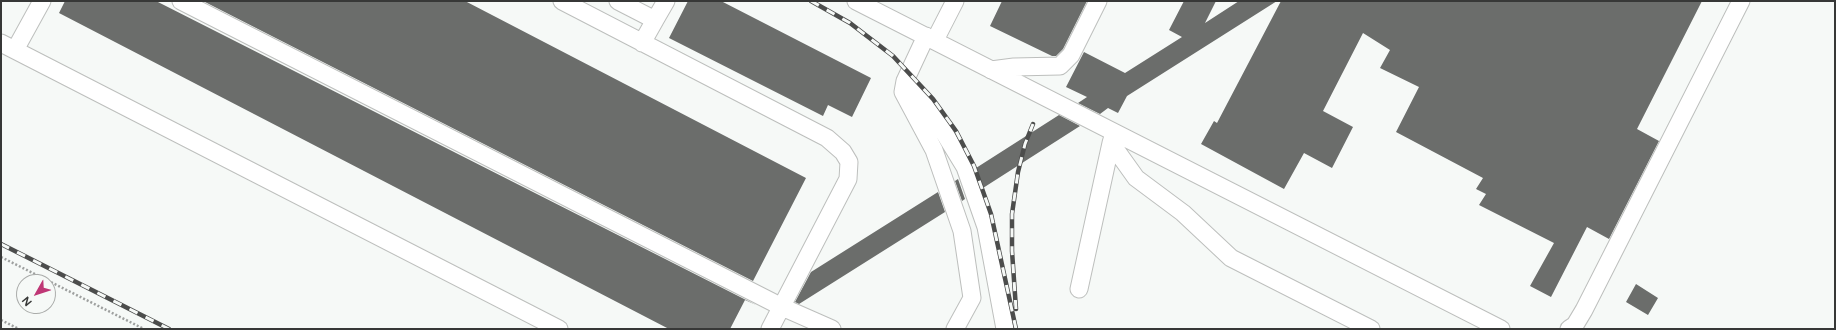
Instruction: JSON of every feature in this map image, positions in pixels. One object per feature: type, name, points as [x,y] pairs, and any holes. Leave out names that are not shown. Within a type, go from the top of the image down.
[{"type":"street","points":[[42,1],[8,47],[559,329]]},
{"type":"street","points":[[181,1],[782,307],[832,329]]},
{"type":"street","points":[[562,1],[827,138],[843,152],[849,162],[848,179],[770,329]]},
{"type":"street","points":[[618,1],[655,20]]},
{"type":"street","points":[[642,43],[666,1]]},
{"type":"street","points":[[856,1],[991,70],[1112,138],[1501,329]]},
{"type":"street","points":[[955,1],[930,38],[905,81],[903,92],[934,150],[962,231],[972,298],[955,329]]},
{"type":"street","points":[[991,70],[1014,67],[1060,66],[1071,55],[1098,1]]},
{"type":"street","points":[[1569,329],[1575,324],[1584,310],[1741,1]]},
{"type":"street","points":[[905,81],[932,113],[965,167],[986,227],[1005,329]]},
{"type":"street","points":[[1078,289],[1112,138]]},
{"type":"street","points":[[1112,138],[1136,178],[1183,212],[1231,258],[1371,329]]},
{"type":"path","points":[[1,257],[144,329]]},
{"type":"path","points":[[1,320],[19,329]]},
{"type":"building","points":[[65,1],[156,1],[756,305],[745,300],[730,329],[669,329],[59,13]]},
{"type":"building","points":[[203,1],[465,1],[806,178],[753,281]]},
{"type":"building","points":[[688,1],[721,1],[871,78],[852,117],[828,105],[823,116],[669,38]]},
{"type":"building","points":[[1002,1],[1087,1],[1063,49],[1056,56],[1052,56],[990,26]]},
{"type":"building","points":[[1184,1],[1216,1],[1205,23],[1239,1],[1277,1],[1127,96],[1118,113],[1108,108],[1100,114],[1078,103],[1087,97],[1066,87],[1084,52],[1125,73],[1182,37],[1169,30]]},
{"type":"building","points":[[1281,1],[1702,1],[1637,129],[1659,141],[1609,239],[1587,227],[1551,297],[1530,286],[1554,243],[1479,205],[1486,194],[1476,189],[1483,178],[1396,132],[1419,87],[1380,68],[1390,50],[1363,33],[1323,111],[1353,127],[1332,168],[1304,153],[1284,189],[1201,144],[1214,121],[1217,123]]},
{"type":"building","points":[[1059,115],[1080,126],[983,188],[976,168]]},
{"type":"building","points":[[958,179],[965,199],[962,201],[955,181]]},
{"type":"building","points":[[938,192],[945,212],[799,304],[795,302],[811,272]]},
{"type":"building","points":[[1636,284],[1658,298],[1648,315],[1626,302]]},
{"type":"railway","points":[[811,1],[850,23],[893,56],[933,99],[956,131],[974,166],[991,214],[1016,329]]},
{"type":"railway","points":[[1016,309],[1012,251],[1012,214],[1018,172],[1025,144],[1033,124]]},
{"type":"railway","points":[[1,244],[169,329]]}]
